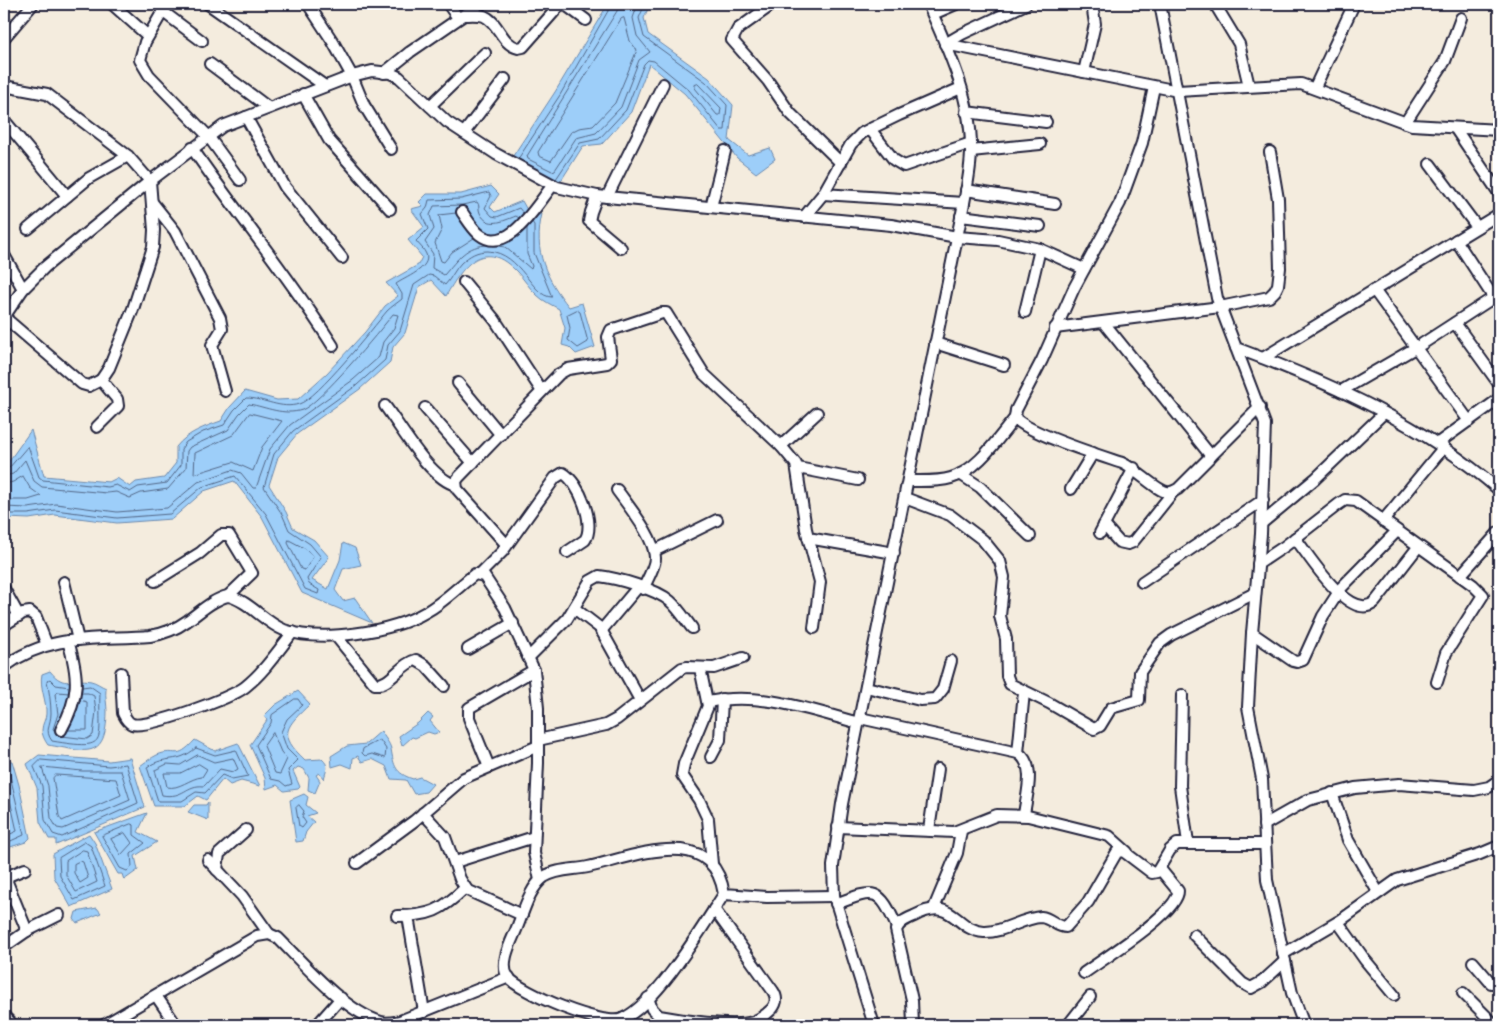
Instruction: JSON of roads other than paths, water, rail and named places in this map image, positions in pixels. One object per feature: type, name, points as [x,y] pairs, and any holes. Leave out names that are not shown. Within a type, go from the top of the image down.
[{"type":"street","points":[[4,38],[33,4]]},
{"type":"street","points":[[112,4],[148,36]]},
{"type":"street","points":[[208,4],[324,86]]},
{"type":"street","points":[[308,4],[333,42],[352,76],[364,105],[391,149]]},
{"type":"street","points":[[448,4],[461,16],[478,15],[488,18],[509,44],[518,48],[522,47],[560,5],[567,6],[586,20]]},
{"type":"street","points":[[384,73],[479,4]]},
{"type":"street","points":[[773,4],[738,28],[732,40],[768,81],[790,113],[841,163]]},
{"type":"street","points":[[874,1025],[835,900],[833,866],[838,827],[859,720],[964,203],[971,147],[960,88],[945,44],[928,4]]},
{"type":"street","points":[[933,14],[956,4]]},
{"type":"street","points":[[945,44],[1026,4]]},
{"type":"street","points":[[1084,72],[1095,24],[1092,4]]},
{"type":"street","points":[[1160,4],[1220,307],[1260,407],[1265,431],[1262,523],[1252,632],[1248,707],[1262,779],[1266,880],[1292,994],[1304,1025]]},
{"type":"street","points":[[1314,87],[1354,4]]},
{"type":"street","points":[[1216,6],[1238,44],[1249,86]]},
{"type":"street","points":[[202,41],[165,7],[140,52],[144,67],[149,75],[208,136],[240,180]]},
{"type":"street","points":[[1406,123],[1445,61],[1461,18]]},
{"type":"street","points":[[945,44],[1178,91],[1301,84],[1314,87],[1406,123],[1499,130]]},
{"type":"street","points":[[430,106],[485,53]]},
{"type":"street","points":[[210,64],[269,108]]},
{"type":"street","points":[[4,86],[47,94],[128,156],[150,182],[153,247],[134,309],[109,368],[101,380],[89,386],[82,384],[4,317],[23,289],[44,267],[150,182],[192,148],[223,126],[324,86],[372,71],[399,77],[430,106],[464,133],[496,154],[563,190],[602,196],[804,217],[891,224],[957,237],[998,240],[1040,249],[1084,269]]},
{"type":"street","points":[[464,133],[505,79]]},
{"type":"street","points":[[621,248],[590,221],[590,212],[602,196],[663,84]]},
{"type":"street","points":[[908,481],[941,480],[960,474],[981,456],[1015,418],[1016,410],[1042,360],[1055,328],[1120,203],[1142,143],[1154,87]]},
{"type":"street","points":[[804,217],[823,194],[851,144],[870,129],[960,88]]},
{"type":"street","points":[[303,94],[329,140],[390,209]]},
{"type":"street","points":[[966,112],[1046,122]]},
{"type":"street","points":[[246,117],[285,187],[342,258]]},
{"type":"street","points":[[4,120],[67,196]]},
{"type":"street","points":[[1455,128],[1499,193]]},
{"type":"street","points":[[870,129],[894,160],[904,166],[971,147],[1040,144]]},
{"type":"street","points":[[192,148],[235,210],[302,297],[333,346]]},
{"type":"street","points":[[711,207],[725,151]]},
{"type":"street","points":[[1055,328],[1220,307],[1265,298],[1275,291],[1278,285],[1280,268],[1278,199],[1270,152]]},
{"type":"street","points":[[28,229],[97,172],[128,156]]},
{"type":"street","points":[[1430,164],[1477,227]]},
{"type":"street","points":[[462,212],[478,233],[490,239],[503,239],[516,230],[553,185]]},
{"type":"street","points":[[966,190],[1055,204]]},
{"type":"street","points":[[823,194],[964,203]]},
{"type":"street","points":[[152,202],[175,231],[220,318],[222,329],[212,345],[212,349],[225,391]]},
{"type":"street","points":[[961,216],[1040,226]]},
{"type":"street","points":[[1263,358],[1477,227],[1498,218]]},
{"type":"street","points":[[1341,391],[1497,299],[1456,240]]},
{"type":"street","points":[[1025,312],[1040,249]]},
{"type":"street","points":[[4,255],[23,289]]},
{"type":"street","points":[[464,282],[495,320],[541,390]]},
{"type":"street","points":[[1374,290],[1469,421]]},
{"type":"street","points":[[456,485],[458,477],[501,435],[541,390],[564,370],[605,364],[610,359],[608,337],[611,330],[662,312],[666,313],[704,374],[794,459],[798,468],[808,538],[820,582],[814,628]]},
{"type":"street","points":[[1104,323],[1211,456]]},
{"type":"street","points":[[1455,323],[1499,384]]},
{"type":"street","points":[[935,343],[1004,365]]},
{"type":"street","points":[[1236,348],[1341,391],[1384,412],[1441,445],[1498,488]]},
{"type":"street","points":[[96,427],[119,403],[101,380]]},
{"type":"street","points":[[458,383],[501,435]]},
{"type":"street","points":[[1383,521],[1441,445],[1499,399]]},
{"type":"street","points":[[385,406],[430,465],[445,480],[456,485],[504,540],[505,548]]},
{"type":"street","points":[[1134,468],[1102,529],[1119,542],[1128,544],[1134,542],[1173,492],[1260,407]]},
{"type":"street","points":[[424,408],[473,463]]},
{"type":"street","points":[[1262,523],[1315,479],[1384,412]]},
{"type":"street","points":[[780,446],[817,413]]},
{"type":"street","points":[[1015,418],[1024,425],[1053,438],[1134,468],[1162,490],[1173,492]]},
{"type":"street","points":[[1072,490],[1093,453]]},
{"type":"street","points":[[798,468],[858,480]]},
{"type":"street","points":[[228,596],[273,624],[293,632],[314,637],[336,636],[376,628],[419,616],[442,601],[475,574],[480,574],[505,548],[555,478],[563,473],[579,495],[590,524],[585,540],[567,552]]},
{"type":"street","points":[[960,474],[980,487],[1030,536]]},
{"type":"street","points":[[602,631],[640,588],[654,563],[654,551],[649,539],[618,490]]},
{"type":"street","points":[[905,498],[950,515],[983,540],[1000,562],[1004,577],[1000,616],[1006,639],[1007,679],[1013,686],[1097,729],[1108,710],[1139,700],[1140,672],[1160,643],[1170,635],[1255,593]]},
{"type":"street","points":[[1142,582],[1263,500]]},
{"type":"street","points":[[1258,564],[1346,500],[1356,501],[1460,576],[1483,595],[1444,657],[1437,682]]},
{"type":"street","points":[[654,551],[717,520]]},
{"type":"street","points":[[1252,632],[1293,661],[1300,662],[1338,592],[1358,568],[1397,531]]},
{"type":"street","points":[[1460,576],[1499,532]]},
{"type":"street","points":[[4,667],[23,653],[47,645],[73,641],[150,636],[163,633],[184,623],[220,599],[228,596],[252,573],[229,535],[222,535],[200,553],[155,581]]},
{"type":"street","points":[[808,538],[894,552]]},
{"type":"street","points":[[1295,538],[1338,592],[1361,607],[1371,605],[1418,547]]},
{"type":"street","points":[[480,574],[496,593],[513,623],[534,670],[538,743],[534,837],[535,862],[540,880]]},
{"type":"street","points":[[529,657],[567,619],[595,577],[606,576],[670,601],[692,628]]},
{"type":"street","points":[[61,730],[74,704],[76,674],[64,582]]},
{"type":"street","points":[[4,589],[19,616]]},
{"type":"street","points":[[574,608],[592,620],[602,631],[640,700]]},
{"type":"street","points":[[4,625],[27,612],[33,614],[47,645]]},
{"type":"street","points":[[468,648],[513,623]]},
{"type":"street","points":[[121,673],[125,719],[137,725],[155,721],[204,706],[244,688],[261,671],[293,632]]},
{"type":"street","points":[[336,636],[375,684],[384,683],[406,663],[416,660],[426,666],[444,686]]},
{"type":"street","points":[[357,863],[423,813],[459,782],[538,743],[606,725],[617,719],[682,668],[719,667],[744,658]]},
{"type":"street","points":[[866,687],[920,700],[935,699],[943,689],[950,660]]},
{"type":"street","points":[[700,668],[708,702],[706,712],[682,770],[684,780],[699,800],[708,819],[712,864]]},
{"type":"street","points":[[489,767],[469,718],[469,708],[534,670]]},
{"type":"street","points":[[1018,753],[1024,692]]},
{"type":"street","points":[[1182,695],[1180,786],[1188,843]]},
{"type":"street","points":[[708,702],[741,697],[772,702],[1018,753],[1023,756],[1028,765],[1024,815]]},
{"type":"street","points":[[712,757],[720,740],[722,699]]},
{"type":"street","points":[[929,830],[938,770]]},
{"type":"street","points":[[1264,824],[1308,800],[1373,785],[1399,784],[1474,790],[1489,787],[1499,780]]},
{"type":"street","points":[[1332,793],[1348,840],[1378,892]]},
{"type":"street","points":[[423,813],[441,831],[465,888],[476,896],[522,915]]},
{"type":"street","points":[[838,827],[961,831],[997,815],[1024,815],[1109,836],[1148,871],[1157,872],[1173,846],[1177,844],[1264,844]]},
{"type":"street","points":[[217,870],[219,854],[246,830]]},
{"type":"street","points":[[897,927],[912,917],[934,908],[957,853],[961,831]]},
{"type":"street","points":[[455,862],[534,837]]},
{"type":"street","points":[[1194,935],[1242,983],[1251,988],[1262,982],[1284,958],[1397,880],[1480,854],[1499,846]]},
{"type":"street","points":[[665,849],[694,852],[712,864],[720,876],[724,894],[687,951],[648,998],[623,1019],[613,1024],[537,996],[508,977],[506,970],[508,948],[540,880],[555,872],[665,849]]},
{"type":"street","points":[[934,908],[981,932],[990,932],[1041,917],[1049,919],[1059,926],[1066,927],[1088,902],[1114,854],[1120,850],[1128,853]]},
{"type":"street","points":[[208,860],[242,896],[269,934],[278,938],[341,998],[364,1014],[384,1024],[407,1022],[424,1012],[508,977]]},
{"type":"street","points":[[25,869],[11,874],[7,882],[27,931]]},
{"type":"street","points":[[1084,973],[1162,916],[1175,903],[1178,891],[1160,869]]},
{"type":"street","points":[[397,916],[434,912],[446,906],[465,888]]},
{"type":"street","points":[[724,894],[835,900],[870,893],[876,895],[888,908],[897,927],[898,942],[912,1000],[913,1025]]},
{"type":"street","points":[[648,998],[652,1009],[659,1016],[727,1023],[752,1022],[764,1016],[775,1005],[776,1000],[773,991],[714,909]]},
{"type":"street","points":[[4,947],[27,931],[59,914]]},
{"type":"street","points":[[408,916],[424,1012]]},
{"type":"street","points":[[1338,922],[1394,996]]},
{"type":"street","points":[[105,1025],[157,997],[258,936],[269,934]]},
{"type":"street","points":[[1473,962],[1491,983],[1499,981]]},
{"type":"street","points":[[1463,993],[1495,1025]]},
{"type":"street","points":[[157,997],[176,1025]]},
{"type":"street","points":[[1068,1025],[1090,997]]},
{"type":"street","points":[[317,1025],[341,998]]},
{"type":"street","points":[[4,1016],[13,1025]]},
{"type":"water","points":[[608,4],[650,4],[644,18],[648,34],[709,78],[733,105],[729,140],[748,155],[770,148],[775,159],[756,173],[737,158],[685,94],[649,64],[631,112],[602,144],[583,146],[557,187],[509,162],[555,92]]},
{"type":"water","points":[[491,186],[499,194],[490,207],[495,212],[522,201],[531,217],[542,214],[539,240],[548,275],[569,307],[582,303],[595,347],[576,354],[569,347],[562,345],[565,328],[559,309],[539,297],[517,272],[505,262],[494,257],[485,256],[476,259],[460,274],[446,296],[431,280],[419,287],[405,333],[393,347],[390,362],[360,389],[297,434],[278,457],[269,485],[286,512],[293,528],[314,540],[329,557],[312,580],[328,589],[340,560],[343,543],[355,548],[361,565],[343,569],[335,590],[343,601],[355,598],[372,623],[302,593],[262,517],[234,481],[204,491],[172,519],[117,523],[55,515],[29,519],[6,518],[4,522],[4,468],[31,430],[44,476],[109,482],[117,478],[130,487],[136,482],[164,478],[176,463],[176,447],[186,437],[208,425],[221,421],[230,407],[245,391],[277,400],[298,399],[327,373],[365,332],[385,306],[398,296],[386,283],[418,265],[422,257],[408,240],[424,227],[411,209],[423,206],[419,202],[427,194],[461,194]]},
{"type":"water","points":[[50,671],[60,680],[69,682],[91,681],[106,688],[106,728],[103,739],[98,746],[91,750],[83,750],[48,745],[42,732],[46,709],[41,679],[42,674]]},
{"type":"water","points":[[298,691],[310,704],[290,725],[288,737],[296,751],[305,760],[322,759],[326,764],[327,768],[324,779],[319,773],[316,775],[320,781],[315,793],[308,790],[309,778],[304,769],[298,767],[293,771],[300,787],[298,789],[284,791],[277,785],[266,789],[265,778],[250,745],[267,720],[264,716],[275,705]]},
{"type":"water","points":[[428,713],[433,717],[430,721],[439,732],[434,734],[428,732],[415,738],[412,737],[402,746],[399,736],[418,723]]},
{"type":"water","points":[[381,731],[389,744],[396,768],[407,777],[413,779],[420,777],[433,784],[426,792],[414,794],[406,780],[391,779],[386,766],[372,759],[362,762],[358,756],[353,758],[352,768],[342,764],[332,767],[331,756],[347,746],[366,744]]},
{"type":"water","points":[[195,740],[215,751],[238,743],[260,786],[241,781],[230,785],[223,779],[206,800],[198,796],[185,806],[154,806],[140,766],[157,755],[183,751]]},
{"type":"water","points":[[39,755],[109,761],[130,758],[145,807],[56,845],[56,839],[49,839],[40,822],[37,788],[27,764]]},
{"type":"water","points":[[4,761],[12,761],[30,838],[26,842],[4,849]]},
{"type":"water","points":[[304,794],[308,797],[306,805],[316,813],[307,816],[314,822],[306,832],[303,841],[296,842],[290,800]]},
{"type":"water","points":[[208,802],[208,820],[188,812],[194,805],[206,805]]},
{"type":"water","points":[[147,813],[138,832],[157,842],[135,856],[138,870],[124,880],[122,874],[118,874],[94,832]]},
{"type":"water","points":[[89,834],[95,843],[112,889],[71,907],[54,877],[53,854]]},
{"type":"water","points":[[97,908],[101,913],[77,923],[74,919],[76,912]]}]
